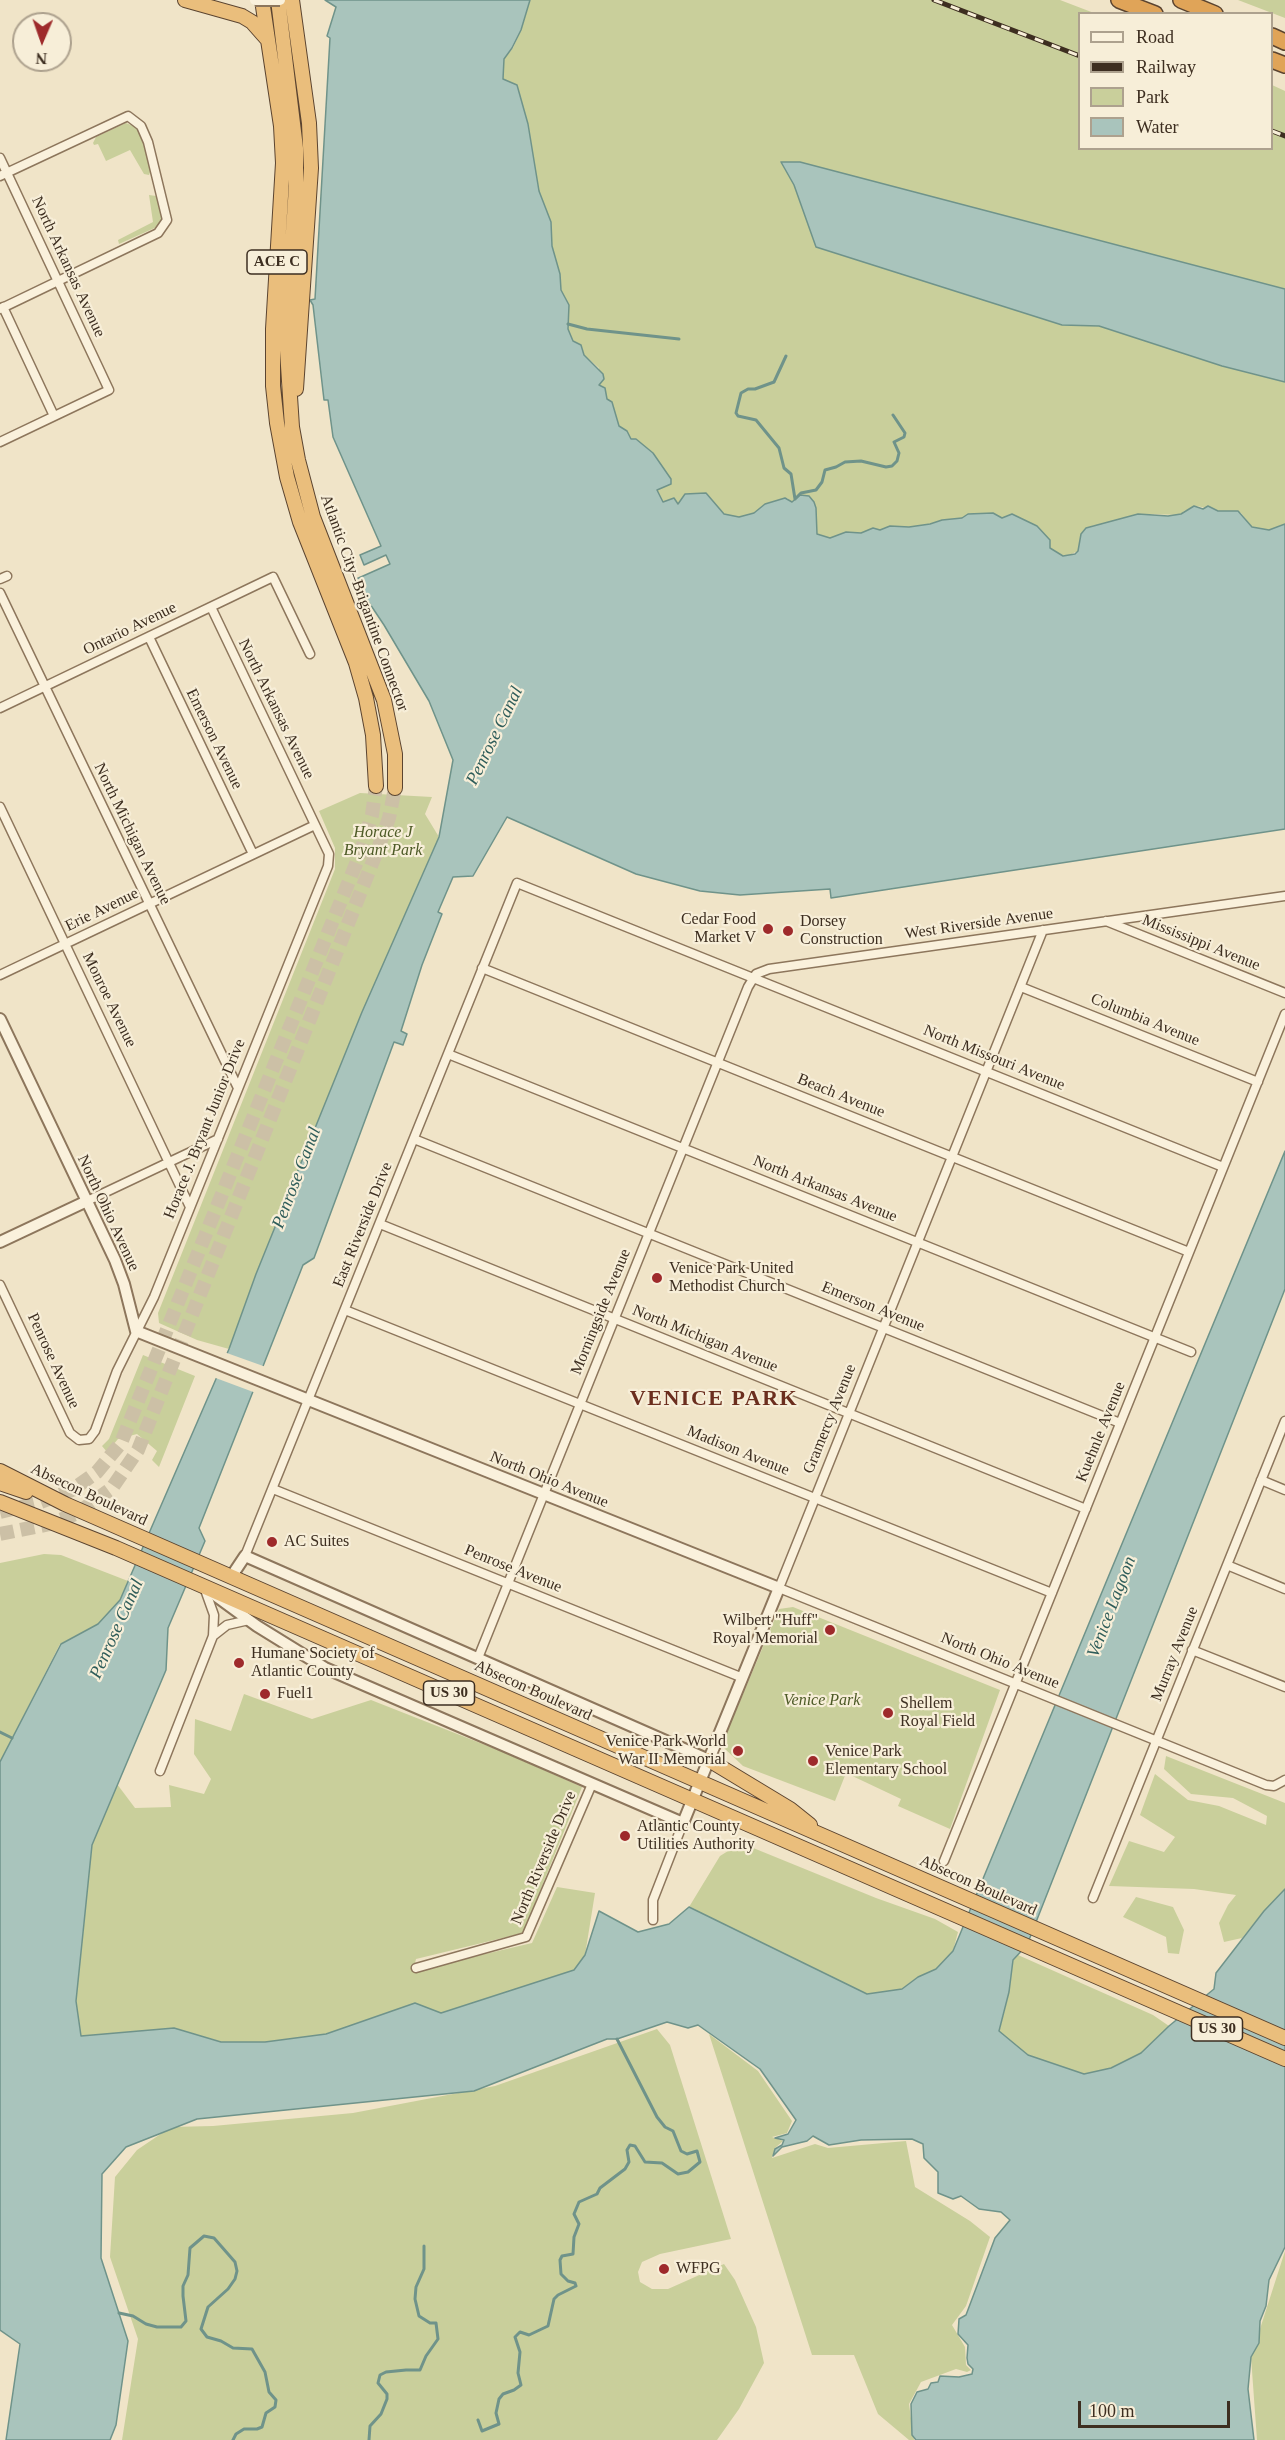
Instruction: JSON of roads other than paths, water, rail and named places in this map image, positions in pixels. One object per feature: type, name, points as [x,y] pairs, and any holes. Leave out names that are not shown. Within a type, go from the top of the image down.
[{"type":"highway","points":[[185,0],[242,16],[252,22],[267,39]]},
{"type":"highway","name":"Atlantic City–Brigantine Connector","points":[[262,0],[281,126],[283,163],[273,339],[273,386],[277,423],[287,477],[300,522],[361,681],[373,735],[376,786]]},
{"type":"highway","name":"Atlantic City–Brigantine Connector","points":[[279,0],[296,148],[296,186],[286,353],[290,408],[302,478],[321,540],[384,700],[395,754],[395,788]]},
{"type":"highway","points":[[292,0],[309,123],[311,168],[296,378],[302,478]]},
{"type":"highway","points":[[1119,0],[1150,12]]},
{"type":"highway","points":[[1181,0],[1210,12]]},
{"type":"highway","name":"Absecon Boulevard","points":[[0,1471],[65,1504],[214,1570],[1285,2038]]},
{"type":"highway","points":[[0,1483],[65,1504]]},
{"type":"highway","name":"US 30","points":[[0,1502],[117,1548],[1285,2059]]},
{"type":"highway","points":[[709,1760],[790,1809],[823,1836]]},
{"type":"street","points":[[255,0],[279,0]]},
{"type":"street","points":[[0,442],[54,416],[1,308],[158,233],[167,220],[151,150],[141,126],[128,116],[4,175]]},
{"type":"street","name":"North Arkansas Avenue","points":[[0,158],[4,175],[58,281],[109,390],[54,416]]},
{"type":"street","name":"Ontario Avenue","points":[[0,708],[273,577],[310,654]]},
{"type":"street","name":"North Michigan Avenue","points":[[0,593],[238,1088]]},
{"type":"street","name":"North Arkansas Avenue","points":[[211,607],[315,825]]},
{"type":"street","name":"Emerson Avenue","points":[[148,637],[253,854]]},
{"type":"street","name":"Monroe Avenue","points":[[0,807],[190,1207]]},
{"type":"street","name":"Erie Avenue","points":[[0,975],[315,825]]},
{"type":"street","name":"Horace J. Bryant Junior Drive","points":[[86,1441],[95,1431],[117,1371],[154,1297],[329,862],[328,854],[315,825]]},
{"type":"street","name":"East Riverside Drive","points":[[231,1577],[245,1556],[310,1400],[517,883],[753,977]]},
{"type":"street","name":"West Riverside Avenue","points":[[753,977],[769,969],[1285,896]]},
{"type":"street","name":"Mississippi Avenue","points":[[1106,921],[1285,993]]},
{"type":"street","name":"Gramercy Avenue","points":[[652,1920],[653,1900],[683,1823],[1043,930]]},
{"type":"street","name":"Beach Avenue","points":[[482,968],[1189,1252]]},
{"type":"street","name":"Morningside Avenue","points":[[478,1658],[753,977]]},
{"type":"street","name":"North Missouri Avenue","points":[[753,977],[1223,1167]]},
{"type":"street","name":"Columbia Avenue","points":[[1021,987],[1258,1082]]},
{"type":"street","name":"Kuehnle Avenue","points":[[944,1861],[1285,1014]]},
{"type":"street","name":"North Ohio Avenue","points":[[0,1019],[120,1272],[136,1330],[1266,1785],[1274,1786],[1285,1780]]},
{"type":"street","name":"North Arkansas Avenue","points":[[448,1054],[1191,1352]]},
{"type":"street","points":[[0,1242],[218,1139]]},
{"type":"street","name":"Emerson Avenue","points":[[414,1139],[1120,1423]]},
{"type":"street","name":"North Michigan Avenue","points":[[380,1224],[1086,1509]]},
{"type":"street","name":"Penrose Avenue","points":[[0,1285],[70,1433],[75,1439],[86,1441]]},
{"type":"street","name":"Madison Avenue","points":[[345,1310],[1052,1593]]},
{"type":"street","name":"Murray Avenue","points":[[1093,1898],[1285,1421]]},
{"type":"street","points":[[1261,1480],[1285,1490]]},
{"type":"street","name":"Penrose Avenue","points":[[273,1489],[743,1678]]},
{"type":"street","name":"Absecon Boulevard","points":[[245,1556],[709,1760]]},
{"type":"street","points":[[1227,1565],[1285,1589]]},
{"type":"street","points":[[204,1587],[249,1620],[325,1668],[683,1823]]},
{"type":"street","points":[[160,1771],[213,1636],[214,1615],[204,1587]]},
{"type":"street","points":[[213,1636],[226,1625],[249,1620]]},
{"type":"street","points":[[1192,1650],[1285,1688]]},
{"type":"street","name":"North Riverside Drive","points":[[416,1968],[526,1936],[592,1784]]},
{"type":"water","points":[[325,0],[530,0],[521,30],[504,59],[503,79],[517,85],[528,124],[539,191],[551,222],[552,246],[560,274],[561,290],[569,305],[568,329],[573,341],[581,345],[584,355],[603,374],[604,379],[599,385],[605,388],[607,399],[612,402],[619,426],[627,431],[631,439],[636,439],[653,453],[671,479],[671,484],[657,490],[663,502],[674,498],[678,504],[685,494],[706,493],[724,514],[739,517],[754,513],[765,504],[785,498],[792,502],[800,495],[809,496],[816,508],[817,534],[830,538],[846,532],[861,533],[873,528],[880,530],[890,526],[909,527],[930,524],[962,518],[968,514],[993,513],[1002,518],[1012,514],[1037,526],[1050,540],[1050,548],[1063,556],[1075,554],[1078,551],[1081,534],[1086,528],[1138,514],[1168,516],[1181,514],[1194,506],[1203,509],[1208,506],[1218,511],[1238,511],[1252,527],[1269,530],[1285,524],[1285,829],[831,898],[830,889],[740,895],[700,891],[636,874],[507,817],[473,876],[453,877],[438,912],[442,914],[422,965],[401,1031],[407,1034],[403,1045],[394,1042],[314,1258],[303,1265],[199,1528],[205,1541],[168,1628],[166,1670],[92,1845],[76,2001],[81,2036],[174,2028],[221,2042],[265,2042],[326,2034],[415,2003],[441,2013],[574,1970],[585,1955],[599,1911],[638,1932],[669,1924],[689,1907],[867,1994],[902,1989],[918,1977],[936,1969],[953,1951],[1285,1151],[1285,1289],[1027,1945],[1013,1960],[1009,1992],[999,2031],[1028,2055],[1084,2074],[1111,2068],[1141,2053],[1169,2026],[1214,1989],[1216,1973],[1264,1911],[1285,1889],[1285,2247],[1269,2280],[1266,2306],[1260,2321],[1259,2343],[1251,2357],[1248,2389],[1254,2440],[916,2440],[912,2435],[911,2404],[917,2392],[928,2389],[931,2383],[938,2382],[940,2376],[959,2377],[972,2374],[973,2369],[968,2364],[967,2358],[968,2345],[958,2334],[959,2319],[966,2315],[995,2238],[1010,2220],[1001,2212],[979,2209],[961,2196],[953,2199],[938,2193],[938,2172],[924,2158],[923,2144],[912,2139],[861,2140],[829,2145],[813,2136],[807,2141],[782,2147],[773,2156],[775,2149],[782,2145],[784,2140],[775,2138],[788,2134],[796,2120],[760,2069],[698,2025],[688,2028],[667,2022],[617,2039],[607,2039],[474,2091],[197,2119],[126,2147],[102,2174],[101,2258],[128,2341],[116,2425],[110,2440],[6,2440],[20,2344],[0,2330],[0,1762],[61,1644],[98,1624],[120,1600],[229,1349],[256,1274],[362,1012],[439,837],[453,760],[429,701],[354,580],[390,564],[386,555],[364,565],[360,555],[381,546],[333,437],[328,400],[324,400],[313,305],[310,300],[315,299],[330,38],[327,36],[336,7]]},
{"type":"water","points":[[781,162],[800,162],[1285,289],[1285,382],[1222,366],[1099,326],[1062,325],[816,247],[794,185]]},
{"type":"waterway","points":[[568,324],[587,329],[679,339]]},
{"type":"waterway","points":[[786,356],[774,382],[741,393],[736,413],[738,416],[756,420],[779,448],[784,468],[791,474],[795,499]]},
{"type":"waterway","points":[[796,498],[801,493],[816,490],[822,482],[825,470],[845,462],[861,461],[886,467],[892,466],[897,461],[899,453],[894,442],[904,437],[905,433],[893,415]]},
{"type":"waterway","points":[[0,1732],[12,1738]]},
{"type":"waterway","points":[[478,2420],[482,2431],[499,2424],[496,2413],[499,2399],[503,2394],[521,2385],[518,2373],[520,2352],[515,2337],[520,2332],[529,2335],[548,2326],[554,2299],[576,2286],[561,2274],[560,2260],[562,2256],[573,2254],[574,2237],[579,2224],[574,2214],[579,2202],[597,2194],[600,2188],[625,2169],[629,2162],[627,2150],[630,2145],[635,2146],[645,2162],[662,2163],[678,2174],[688,2172],[700,2162],[697,2151],[687,2154],[681,2151],[673,2131],[665,2127],[657,2117],[617,2039]]},
{"type":"waterway","points":[[119,2313],[133,2316],[146,2324],[157,2327],[181,2327],[186,2321],[183,2286],[188,2275],[190,2248],[204,2236],[214,2238],[235,2262],[237,2271],[228,2289],[208,2307],[201,2329],[207,2337],[233,2348],[252,2349],[265,2372],[269,2392],[276,2400],[275,2407],[266,2413],[262,2427],[244,2429],[236,2434],[233,2440]]},
{"type":"waterway","points":[[369,2440],[370,2426],[381,2414],[387,2399],[387,2394],[378,2383],[380,2375],[386,2372],[420,2370],[426,2356],[438,2339],[436,2323],[430,2323],[419,2316],[415,2299],[416,2287],[424,2269],[424,2246]]},
{"type":"tunnel","points":[[0,1512],[38,1503],[72,1490],[97,1472],[121,1443],[360,854],[372,815],[376,786]]},
{"type":"tunnel","points":[[0,1534],[50,1524],[78,1513],[112,1488],[138,1450],[379,846],[389,818],[395,788]]},
{"type":"railway","points":[[934,0],[1078,55]]},
{"type":"railway","points":[[1273,131],[1285,136]]},
{"type":"place","name":"Cedar Food Market V","points":[[768,929]]},
{"type":"place","name":"Dorsey Construction","points":[[788,931]]},
{"type":"place","name":"Venice Park United Methodist Church","points":[[657,1278]]},
{"type":"place","name":"AC Suites","points":[[272,1542]]},
{"type":"place","name":"Wilbert \"Huff\" Royal Memorial","points":[[830,1630]]},
{"type":"place","name":"Humane Society of Atlantic County","points":[[239,1663]]},
{"type":"place","name":"Fuel1","points":[[265,1694]]},
{"type":"place","name":"Shellem Royal Field","points":[[888,1713]]},
{"type":"place","name":"Venice Park World War II Memorial","points":[[738,1751]]},
{"type":"place","name":"Venice Park Elementary School","points":[[813,1761]]},
{"type":"place","name":"Atlantic County Utilities Authority","points":[[625,1836]]},
{"type":"place","name":"WFPG","points":[[664,2269]]},
{"type":"district","name":"VENICE PARK","points":[[714,1399]]},
{"type":"water label","name":"Penrose Canal","points":[[495,736]]},
{"type":"water label","name":"Penrose Canal","points":[[297,1178]]},
{"type":"water label","name":"Venice Lagoon","points":[[1112,1607]]},
{"type":"water label","name":"Penrose Canal","points":[[117,1629]]},
{"type":"park label","name":"Horace J Bryant Park","points":[[383,842]]},
{"type":"park label","name":"Venice Park","points":[[822,1701]]}]
